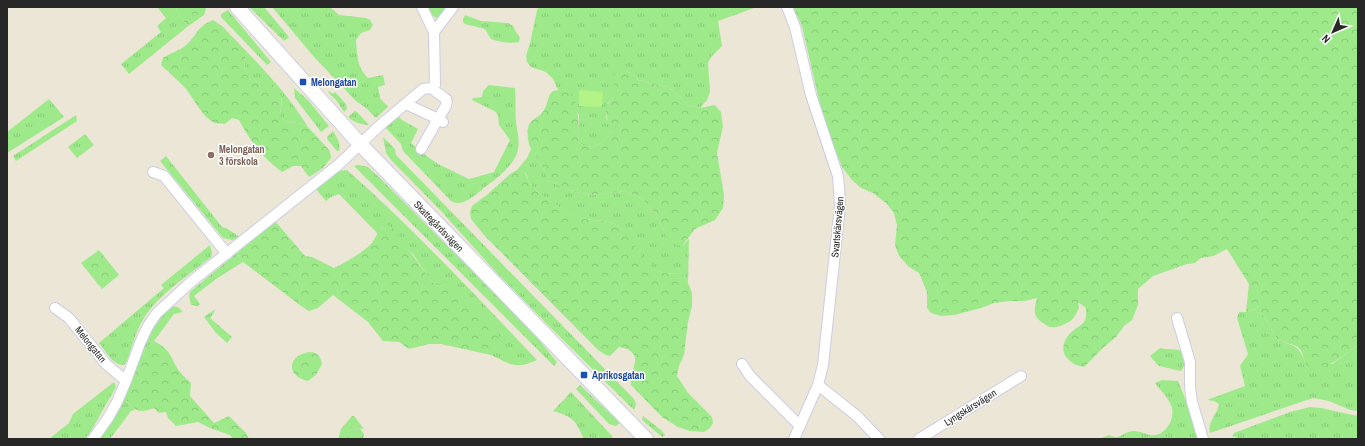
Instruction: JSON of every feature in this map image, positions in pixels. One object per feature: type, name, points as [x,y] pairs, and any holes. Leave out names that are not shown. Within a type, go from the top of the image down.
[{"type":"street","name":"Skattegårdsvägen","points":[[237,7],[360,144],[646,439]]},
{"type":"street","points":[[93,439],[117,402],[140,342],[157,313],[192,281],[338,165],[423,89],[431,88],[435,85],[434,32],[422,7]]},
{"type":"street","points":[[434,32],[453,7]]},
{"type":"street","name":"Svartskärsvägen","points":[[787,7],[795,27],[811,95],[838,176],[840,189],[840,206],[823,365],[818,385],[794,439]]},
{"type":"street","points":[[421,149],[441,120],[448,101],[431,88]]},
{"type":"street","points":[[406,104],[441,120]]},
{"type":"street","points":[[153,172],[164,176],[227,254]]},
{"type":"street","name":"Melongatan","points":[[55,308],[69,318],[106,364],[126,381]]},
{"type":"street","points":[[1177,318],[1190,362],[1190,387],[1192,402],[1203,439]]},
{"type":"street","points":[[742,364],[750,376],[800,426]]},
{"type":"street","name":"Lyngskärsvägen","points":[[919,439],[1021,376]]},
{"type":"street","points":[[818,385],[856,416],[879,439]]},
{"type":"green space","points":[[157,7],[176,7],[187,27],[129,74],[121,64],[161,32],[157,26],[166,18]]},
{"type":"green space","points":[[176,7],[205,7],[206,9],[204,15],[187,27]]},
{"type":"green space","points":[[249,7],[264,7],[289,37],[284,41]]},
{"type":"green space","points":[[272,7],[330,7],[339,15],[366,18],[370,20],[373,25],[370,30],[361,33],[356,40],[358,60],[364,74],[368,78],[383,75],[385,85],[378,87],[380,98],[388,107],[376,118],[356,101],[315,58]]},
{"type":"green space","points":[[427,7],[447,7],[441,18],[438,19],[432,15]]},
{"type":"green space","points":[[539,7],[757,7],[718,21],[722,46],[712,56],[708,63],[710,92],[707,100],[700,108],[689,106],[669,87],[638,80],[626,70],[614,98],[608,103],[606,117],[610,125],[611,135],[599,144],[591,147],[582,145],[578,142],[579,115],[566,91],[558,90],[553,79],[546,72],[531,67],[527,62],[526,56]]},
{"type":"green space","points":[[793,7],[1358,7],[1358,345],[1332,363],[1318,368],[1311,368],[1306,364],[1298,347],[1277,339],[1264,316],[1254,309],[1246,312],[1249,284],[1227,249],[1213,256],[1201,258],[1195,263],[1187,264],[1153,276],[1138,289],[1138,305],[1132,320],[1124,326],[1116,337],[1084,367],[1070,361],[1065,356],[1063,348],[1065,340],[1068,336],[1086,319],[1086,308],[1078,302],[1079,308],[1072,320],[1058,327],[1049,327],[1045,325],[1036,316],[1035,310],[1037,298],[1025,301],[994,303],[954,315],[941,316],[931,313],[927,308],[927,292],[919,273],[909,267],[899,256],[895,245],[897,225],[894,213],[886,203],[873,193],[861,188],[852,180],[842,167],[823,118],[802,26]]},
{"type":"green space","points":[[228,10],[271,62],[267,65],[221,17],[221,14]]},
{"type":"green space","points":[[465,15],[481,21],[508,23],[513,26],[520,38],[519,42],[512,43],[491,39],[485,29],[465,24],[463,19]]},
{"type":"green space","points":[[213,20],[222,26],[247,52],[245,72],[248,76],[257,82],[271,83],[279,91],[282,98],[280,117],[287,123],[297,122],[308,127],[330,151],[331,158],[323,168],[309,177],[301,166],[293,166],[282,172],[258,149],[239,120],[232,118],[225,124],[211,121],[203,113],[186,89],[161,65],[163,58],[185,46],[200,28]]},
{"type":"green space","points":[[247,52],[280,88],[308,127],[297,122],[287,123],[280,117],[282,99],[271,83],[257,82],[251,79],[245,72]]},
{"type":"green space","points":[[618,70],[626,70],[638,80],[669,87],[689,106],[700,108],[715,105],[721,112],[723,126],[717,153],[724,195],[723,208],[715,220],[695,229],[682,246],[673,244],[668,239],[654,212],[641,198],[625,191],[593,195],[575,192],[549,181],[528,142],[529,125],[544,110],[551,93],[553,91],[562,90],[568,92],[573,97],[576,104],[579,129],[578,142],[587,146],[595,146],[600,144],[611,134],[606,107],[614,98],[614,76]]},
{"type":"green space","points":[[489,85],[515,88],[516,122],[519,142],[518,149],[510,166],[495,180],[471,198],[464,202],[456,203],[451,201],[403,151],[401,144],[386,128],[387,125],[398,116],[418,129],[411,143],[438,164],[469,179],[494,172],[510,140],[499,125],[496,112],[472,100],[473,98],[482,97],[483,91]]},
{"type":"green space","points":[[294,88],[308,100],[329,126],[321,132],[295,98]]},
{"type":"green space","points":[[579,90],[603,92],[602,107],[579,106]]},
{"type":"green space","points":[[329,91],[333,94],[335,92],[346,104],[347,109],[344,112],[336,100],[328,92]]},
{"type":"green space","points":[[49,99],[64,117],[7,153],[7,132]]},
{"type":"green space","points":[[355,111],[369,125],[358,123],[348,117]]},
{"type":"green space","points":[[76,115],[77,121],[16,161],[13,156]]},
{"type":"green space","points":[[333,131],[339,143],[339,151],[337,151],[327,139]]},
{"type":"green space","points":[[85,134],[94,145],[77,158],[68,147]]},
{"type":"green space","points":[[383,137],[395,149],[396,155],[633,398],[636,404],[634,410],[495,271],[442,212],[391,160],[386,153]]},
{"type":"green space","points":[[531,149],[539,160],[549,181],[575,192],[593,195],[625,191],[641,198],[654,212],[668,239],[682,246],[689,239],[688,283],[682,275],[661,272],[655,269],[643,258],[618,226],[607,221],[585,219],[571,214],[554,204],[533,187],[529,182],[526,173],[517,170],[527,158]]},
{"type":"green space","points":[[166,156],[222,227],[240,237],[233,240],[223,238],[160,161]]},
{"type":"green space","points":[[358,165],[368,167],[379,177],[529,328],[557,362],[554,366],[354,166]]},
{"type":"green space","points":[[522,169],[533,187],[553,203],[582,218],[605,221],[618,226],[649,263],[661,272],[669,274],[679,273],[683,275],[692,293],[692,306],[688,322],[684,355],[679,366],[677,376],[688,393],[712,417],[713,423],[710,428],[704,432],[690,431],[678,427],[662,417],[631,385],[631,376],[635,364],[635,356],[631,351],[619,347],[610,356],[598,350],[484,235],[471,219],[470,212],[472,206],[510,174]]},
{"type":"green space","points":[[347,170],[420,239],[537,360],[524,365],[513,365],[491,355],[502,350],[447,286],[435,285],[413,254],[382,226],[378,234],[339,194],[326,201],[316,189],[339,171]]},
{"type":"green space","points":[[275,221],[305,256],[312,257],[334,268],[353,258],[367,248],[379,230],[386,224],[394,229],[435,285],[447,286],[462,296],[490,322],[498,334],[502,351],[491,355],[441,344],[429,344],[409,349],[399,342],[383,341],[368,322],[333,295],[318,308],[309,311],[243,262],[237,253]]},
{"type":"green space","points":[[210,245],[212,252],[211,257],[157,301],[144,318],[139,328],[127,361],[124,365],[116,363],[99,343],[164,288],[161,285]]},
{"type":"green space","points":[[99,250],[119,275],[102,289],[81,263]]},
{"type":"green space","points":[[237,253],[243,262],[216,279],[194,296],[200,304],[198,306],[191,305],[189,295],[191,291]]},
{"type":"green space","points":[[169,306],[178,307],[183,312],[174,314],[140,357],[152,330],[159,318]]},
{"type":"green space","points":[[1254,309],[1264,316],[1277,339],[1292,345],[1301,352],[1306,364],[1332,364],[1358,345],[1358,411],[1350,410],[1329,401],[1313,398],[1210,433],[1210,425],[1219,404],[1214,401],[1207,400],[1245,386],[1240,366],[1248,354],[1237,318],[1239,312],[1246,312]]},
{"type":"green space","points":[[214,310],[215,311],[210,318],[232,337],[227,343],[216,333],[204,317]]},
{"type":"green space","points":[[154,341],[168,351],[180,372],[191,383],[190,396],[214,423],[229,416],[246,433],[249,439],[233,439],[230,435],[198,422],[176,426],[168,418],[166,412],[159,413],[154,408],[145,411],[137,410],[128,402],[125,397],[139,359],[148,346]]},
{"type":"green space","points":[[1160,348],[1182,351],[1184,363],[1181,371],[1159,366],[1150,356]]},
{"type":"green space","points":[[308,352],[318,355],[322,364],[316,375],[308,381],[301,379],[295,374],[292,364],[295,358]]},
{"type":"green space","points":[[1162,380],[1178,381],[1200,435],[1197,438],[1099,439],[1109,435],[1116,437],[1130,431],[1155,435],[1164,431],[1172,418],[1172,408],[1169,400],[1155,383]]},
{"type":"green space","points":[[114,382],[116,387],[85,439],[49,439],[69,423],[73,414]]},
{"type":"green space","points":[[580,385],[620,423],[616,426],[609,424],[576,389]]},
{"type":"green space","points":[[571,392],[612,436],[613,439],[584,439],[576,423],[570,417],[553,411]]},
{"type":"green space","points":[[125,397],[128,403],[135,410],[131,411],[110,439],[100,439],[112,420]]},
{"type":"green space","points":[[1310,407],[1358,416],[1358,439],[1241,439],[1232,436],[1234,433],[1290,412]]},
{"type":"green space","points":[[352,416],[354,416],[364,429],[353,428],[348,432],[347,439],[338,439],[341,429]]},
{"type":"green space","points":[[643,416],[665,435],[662,437],[642,420]]},
{"type":"green space","points":[[353,428],[360,429],[364,434],[363,439],[347,439],[348,432]]},
{"type":"place","name":"Melongatan","points":[[303,82]]},
{"type":"place","name":"Melongatan 3 förskola","points":[[211,155]]},
{"type":"place","name":"Aprikosgatan","points":[[584,375]]}]
